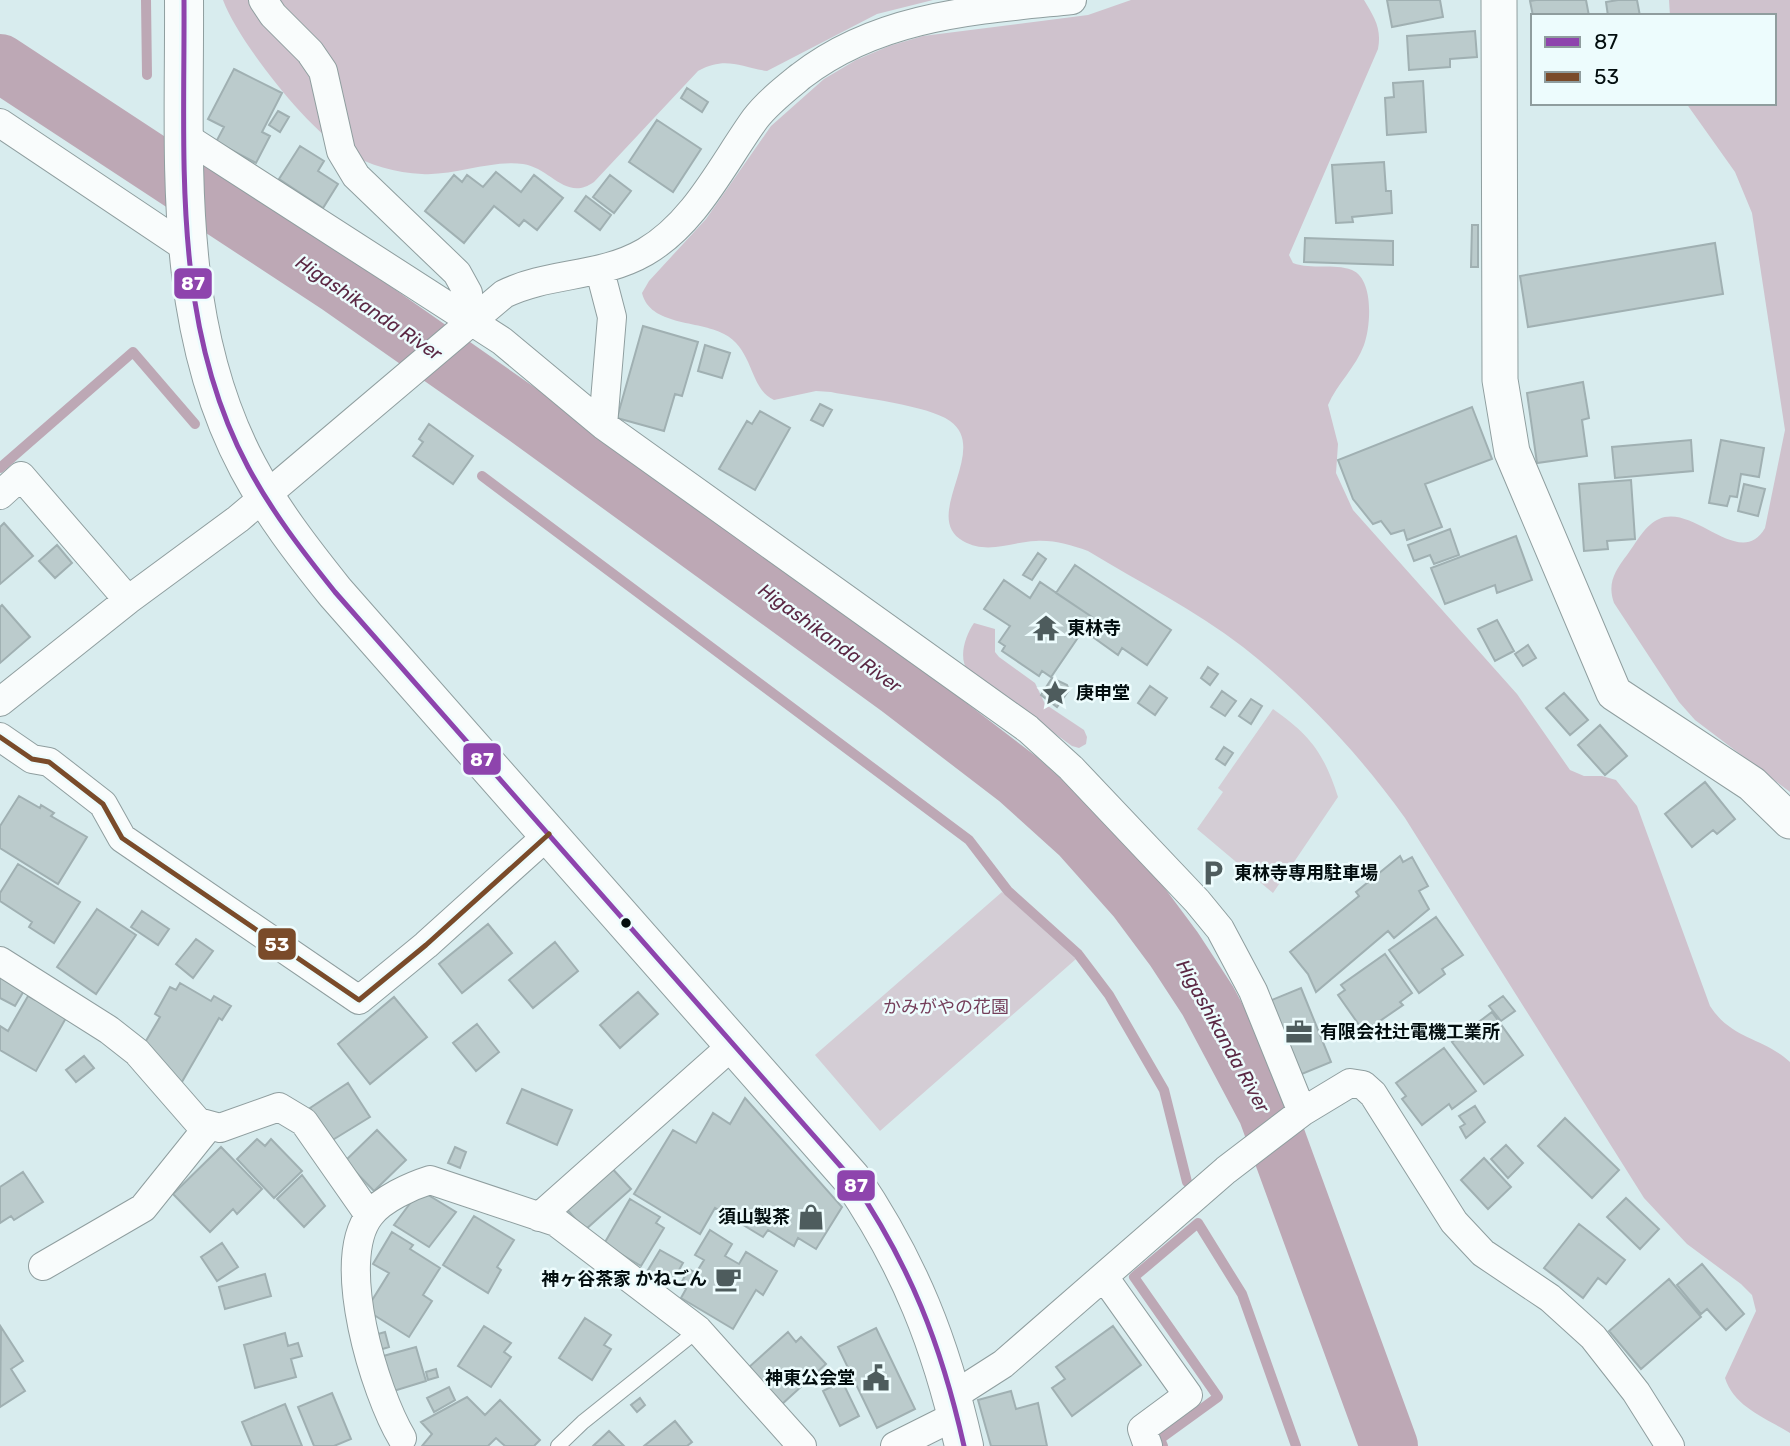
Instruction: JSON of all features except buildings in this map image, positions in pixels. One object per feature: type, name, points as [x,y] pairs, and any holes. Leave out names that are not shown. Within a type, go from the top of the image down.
[{"type":"main road","points":[[184,0],[188,242],[193,303],[209,370],[232,435],[264,495],[335,592],[821,1141],[878,1218],[922,1304],[958,1419]]},
{"type":"street","points":[[263,0],[273,15],[310,52],[323,71],[341,151],[356,176],[457,273],[468,293],[467,324]]},
{"type":"street","points":[[0,702],[128,600],[238,519],[404,381],[504,293],[527,283],[600,271],[645,252],[671,233],[694,209],[758,116],[785,89],[848,45],[920,19],[1072,0]]},
{"type":"street","points":[[1499,0],[1500,380],[1506,428],[1516,463],[1614,693],[1752,783],[1790,821]]},
{"type":"street","points":[[0,123],[188,242]]},
{"type":"street","points":[[185,139],[467,324],[502,341],[603,425],[1027,729],[1071,768],[1197,901],[1220,929],[1253,991],[1299,1114]]},
{"type":"street","points":[[600,271],[612,317],[603,425]]},
{"type":"street","points":[[0,495],[21,477],[128,600]]},
{"type":"street","points":[[0,737],[32,759],[49,762],[103,804],[122,838],[359,1000],[426,945],[549,834]]},
{"type":"street","points":[[0,961],[109,1030],[137,1052],[190,1114],[208,1127],[231,1125],[279,1107],[304,1122],[369,1215]]},
{"type":"street","points":[[540,1216],[735,1043]]},
{"type":"street","points":[[895,1446],[958,1419],[1003,1364],[1231,1166],[1299,1114],[1337,1088],[1350,1083],[1363,1085],[1373,1094],[1454,1222],[1483,1253],[1550,1298],[1593,1337],[1636,1392],[1670,1446]]},
{"type":"street","points":[[43,1266],[143,1208],[208,1127]]},
{"type":"street","points":[[405,1442],[379,1395],[359,1307],[359,1239],[369,1215],[378,1206],[430,1180],[556,1222],[698,1330],[802,1446]]},
{"type":"street","points":[[1104,1277],[1188,1395],[1142,1429],[1148,1446]]},
{"type":"lane","points":[[558,1446],[583,1422],[698,1330]]},
{"type":"green space","points":[[1273,709],[1314,746],[1327,768],[1338,797],[1273,893],[1197,829],[1223,792],[1218,788]]},
{"type":"green space","name":"かみがやの花園","points":[[1002,892],[1076,959],[880,1131],[815,1055]]},
{"type":"shaded area","points":[[223,0],[933,0],[877,14],[767,71],[725,63],[698,71],[594,182],[575,188],[523,164],[498,164],[447,173],[422,174],[383,168],[346,152],[313,125],[276,83],[243,38]]},
{"type":"shaded area","points":[[1131,0],[1364,0],[1374,17],[1379,35],[1378,49],[1289,255],[1293,263],[1300,265],[1352,270],[1359,275],[1367,293],[1369,315],[1364,345],[1328,405],[1338,444],[1336,473],[1353,510],[1517,694],[1570,770],[1584,776],[1602,776],[1616,780],[1637,806],[1710,1006],[1728,1026],[1769,1047],[1790,1062],[1790,1433],[1743,1404],[1729,1388],[1725,1378],[1756,1311],[1752,1295],[1687,1244],[1644,1198],[1405,818],[1350,749],[1288,685],[1225,634],[1088,551],[1050,541],[981,547],[963,541],[952,530],[949,516],[961,465],[961,433],[940,415],[910,406],[831,392],[816,391],[774,400],[760,387],[741,349],[734,341],[713,330],[665,317],[647,304],[642,293],[649,281],[706,219],[771,126],[824,79],[856,60],[923,36],[1088,15]]},
{"type":"shaded area","points":[[1669,0],[1790,0],[1790,792],[1695,720],[1679,702],[1612,596],[1613,578],[1619,566],[1645,530],[1659,519],[1673,517],[1687,520],[1730,540],[1743,542],[1755,539],[1765,528],[1785,430],[1752,213],[1735,172],[1687,105],[1776,105],[1776,14],[1670,14]]},
{"type":"shaded area","points":[[974,623],[995,629],[995,652],[1035,683],[1045,704],[1084,730],[1086,744],[1079,748],[1072,746],[968,671],[963,654]]},
{"type":"waterway","points":[[146,0],[147,75]]},
{"type":"waterway","name":"Higashikanda River","points":[[0,63],[338,285],[525,416],[898,687],[1018,779],[1080,835],[1136,898],[1174,949],[1208,1001],[1267,1112],[1389,1446]]},
{"type":"waterway","points":[[107,134],[117,119]]},
{"type":"waterway","points":[[0,468],[133,352],[195,424]]},
{"type":"waterway","points":[[482,476],[969,840],[1008,891],[1078,954],[1109,995],[1164,1090],[1187,1182]]},
{"type":"waterway","points":[[1163,1446],[1160,1439],[1218,1397],[1134,1277],[1198,1223],[1242,1294],[1296,1446]]},
{"type":"transit line","name":"87","points":[[184,0],[184,179],[194,297],[206,355],[223,412],[257,484],[335,592],[851,1178],[890,1242],[921,1306],[945,1373],[964,1446]]},
{"type":"transit line","name":"53","points":[[0,737],[32,759],[49,762],[103,804],[122,838],[359,1000],[426,945],[549,834]]},
{"type":"place","name":"東林寺","points":[[1046,628]]},
{"type":"place","name":"庚申堂","points":[[1055,693]]},
{"type":"place","name":"東林寺専用駐車場","points":[[1213,873]]},
{"type":"place","name":"有限会社辻電機工業所","points":[[1299,1032]]},
{"type":"place","name":"須山製茶","points":[[811,1217]]},
{"type":"place","name":"神ヶ谷茶家 かねごん","points":[[728,1279]]},
{"type":"place","name":"神東公会堂","points":[[876,1378]]}]
